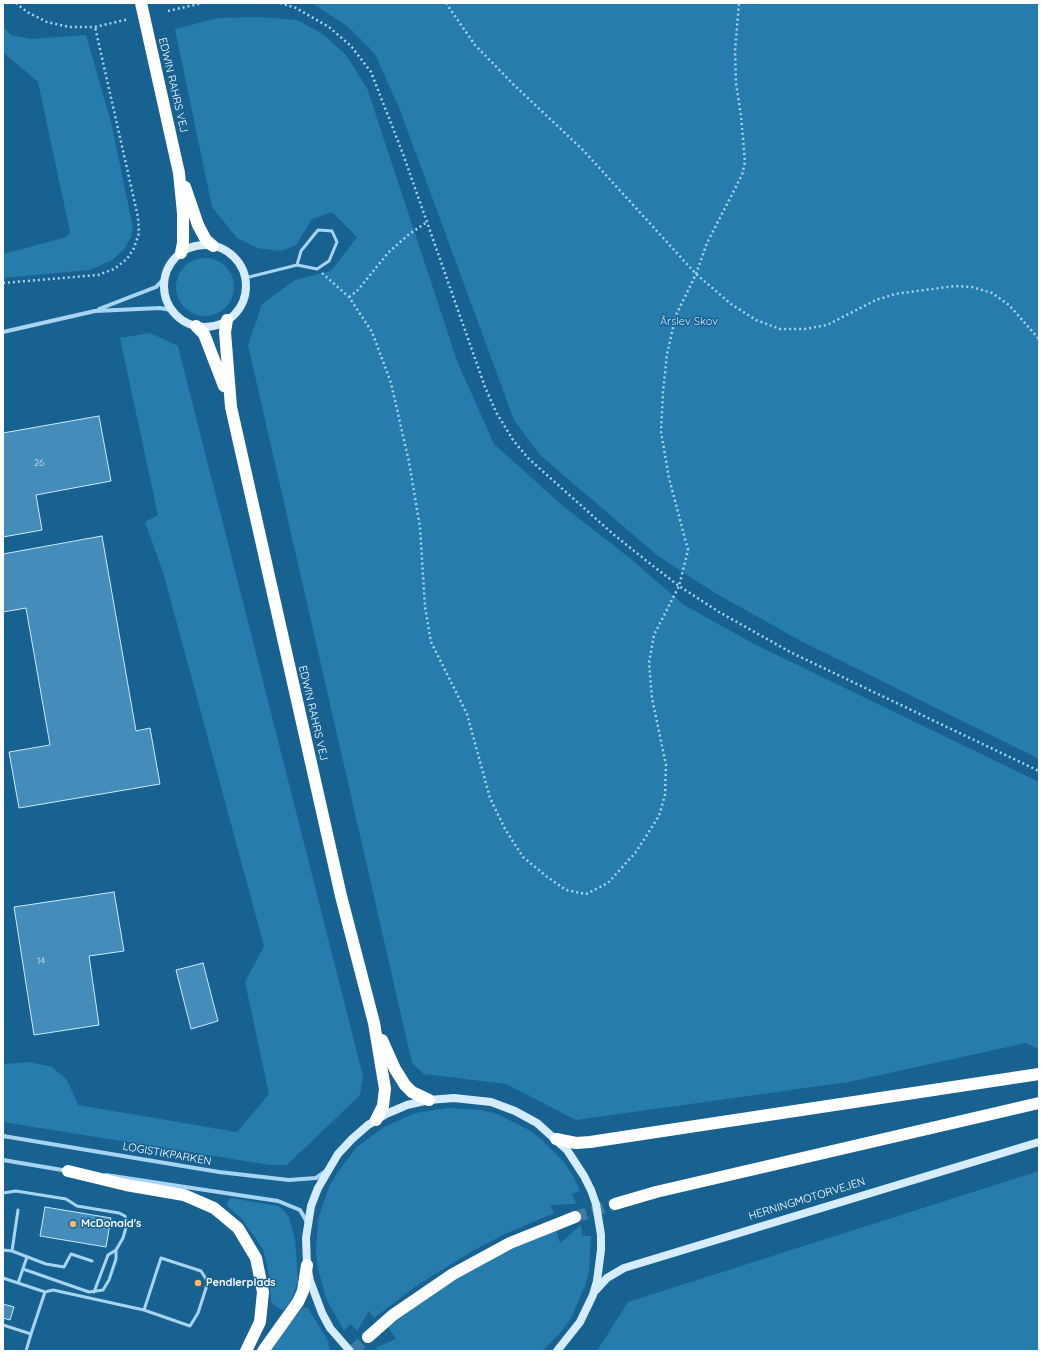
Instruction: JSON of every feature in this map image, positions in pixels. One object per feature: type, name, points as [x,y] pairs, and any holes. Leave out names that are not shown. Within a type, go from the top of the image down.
[{"type":"highway","name":"EDWIN RAHRS VEJ","points":[[141,3],[179,173]]},
{"type":"highway","points":[[179,173],[198,225],[206,240],[212,246]]},
{"type":"highway","points":[[179,173],[183,213],[183,243],[181,252]]},
{"type":"highway","points":[[227,320],[225,332],[232,407]]},
{"type":"highway","points":[[196,326],[204,334],[232,407]]},
{"type":"highway","name":"EDWIN RAHRS VEJ","points":[[232,407],[341,896],[374,1023]]},
{"type":"highway","points":[[374,1023],[395,1069],[405,1085],[412,1092],[429,1100]]},
{"type":"highway","points":[[374,1023],[385,1089],[383,1106],[376,1120]]},
{"type":"highway","points":[[556,1139],[576,1143],[590,1142],[1039,1074]]},
{"type":"highway","points":[[615,1204],[656,1192],[1039,1103]]},
{"type":"highway","points":[[68,1171],[126,1185],[189,1196],[214,1208],[238,1228],[256,1258],[263,1292],[260,1322],[246,1351]]},
{"type":"highway","points":[[368,1337],[393,1315],[453,1274],[510,1243],[575,1217]]},
{"type":"highway","points":[[263,1351],[298,1302],[303,1291],[307,1265]]},
{"type":"street","points":[[196,246],[212,246],[225,251],[236,260],[245,278],[245,294],[234,315],[227,320],[212,326],[196,326],[182,320],[172,310],[166,301],[164,279],[170,264],[181,252],[196,246]]},
{"type":"street","points":[[3,332],[95,311],[156,287],[164,279]]},
{"type":"street","points":[[95,311],[160,308],[172,310]]},
{"type":"street","points":[[350,1351],[330,1328],[322,1313],[310,1282],[307,1265],[308,1224],[316,1194],[326,1171],[348,1142],[376,1120],[396,1109],[429,1100],[466,1098],[497,1104],[526,1117],[556,1139],[567,1150],[584,1176],[597,1212],[601,1250],[600,1266],[593,1295],[580,1322],[557,1351]]},
{"type":"street","name":"LOGISTIKPARKEN","points":[[3,1136],[219,1172],[289,1180],[316,1178],[326,1171]]},
{"type":"street","name":"HERNINGMOTORVEJEN","points":[[593,1295],[607,1278],[624,1268],[1039,1142]]},
{"type":"street","points":[[4,1160],[68,1171],[127,1177],[278,1201],[300,1210],[308,1224]]},
{"type":"lane","points":[[245,278],[297,265],[317,269],[329,261],[337,242],[332,231],[318,230],[300,251],[297,265]]},
{"type":"lane","points":[[3,1193],[16,1191],[66,1199],[77,1206],[119,1213],[125,1216],[128,1224],[123,1238],[116,1250],[108,1255],[94,1292]]},
{"type":"lane","points":[[12,1251],[18,1210]]},
{"type":"lane","points":[[3,1250],[12,1251],[46,1264],[64,1267],[71,1254],[92,1261]]},
{"type":"lane","points":[[23,1269],[94,1292],[103,1290],[109,1280],[116,1259],[116,1250]]},
{"type":"lane","points":[[18,1283],[27,1257]]},
{"type":"lane","points":[[3,1278],[45,1292],[53,1290],[144,1310],[190,1326],[198,1313],[208,1282],[201,1271],[161,1258],[144,1310]]},
{"type":"lane","points":[[26,1351],[45,1292]]},
{"type":"lane","points":[[3,1325],[31,1334]]},
{"type":"path","points":[[16,3],[27,12],[47,22],[69,27],[95,27],[129,19]]},
{"type":"path","points":[[168,11],[203,3]]},
{"type":"path","points":[[280,3],[296,8],[329,27],[351,46],[371,72],[427,222],[485,387],[496,412],[513,440],[528,458],[608,529],[679,586],[740,624],[792,653],[1039,771]]},
{"type":"path","points":[[296,8],[298,3]]},
{"type":"path","points":[[446,3],[475,45],[524,96],[584,151],[696,274],[731,304],[756,320],[780,329],[805,329],[827,325],[876,300],[895,294],[939,287],[972,287],[992,294],[1009,305],[1039,339]]},
{"type":"path","points":[[317,269],[349,297],[372,332],[391,383],[409,462],[420,527],[425,607],[432,642],[467,714],[490,798],[505,829],[523,857],[566,890],[586,894],[608,882],[636,852],[659,816],[665,795],[666,765],[652,698],[649,663],[654,635],[679,586],[688,550],[669,478],[662,440],[662,392],[667,354],[676,315],[696,274],[707,243],[742,175],[746,162],[736,83],[735,51],[739,3]]},
{"type":"path","points":[[3,283],[98,275],[114,269],[127,259],[134,248],[139,233],[138,216],[95,27]]},
{"type":"path","points":[[349,297],[357,291],[388,253],[408,235],[427,222]]},
{"type":"green space","name":"Årslev Skov","points":[[312,3],[1039,3],[1039,759],[799,640],[715,593],[658,556],[540,455],[514,420],[400,110],[375,54],[347,26]]},
{"type":"green space","points":[[260,17],[297,20],[323,34],[346,55],[367,88],[457,361],[494,444],[563,506],[631,559],[684,605],[756,645],[1039,782],[1039,1049],[1026,1043],[848,1082],[576,1120],[506,1084],[424,1074],[412,1063],[248,345],[262,304],[295,280],[331,271],[357,237],[332,212],[312,219],[296,245],[281,251],[257,248],[237,238],[212,207],[175,29],[218,18]]},
{"type":"green space","points":[[3,27],[11,35],[31,39],[86,35],[112,126],[133,228],[131,237],[125,248],[111,261],[89,270],[3,278],[3,254],[67,237],[70,232],[38,82],[3,52]]},
{"type":"green space","points":[[205,258],[221,263],[229,271],[234,287],[229,303],[221,311],[205,316],[189,311],[181,303],[176,287],[181,271],[189,263]]},
{"type":"green space","points":[[150,333],[178,346],[363,1076],[360,1095],[287,1165],[270,1165],[3,1122],[3,1064],[30,1062],[52,1067],[67,1080],[78,1105],[237,1132],[269,1094],[245,982],[264,946],[163,572],[145,522],[158,515],[120,338]]},
{"type":"green space","points":[[448,1108],[481,1110],[497,1114],[527,1129],[540,1138],[564,1162],[573,1176],[580,1191],[572,1194],[576,1204],[550,1205],[554,1213],[505,1234],[474,1250],[416,1286],[374,1318],[369,1311],[357,1331],[351,1324],[344,1330],[327,1301],[318,1269],[316,1252],[318,1219],[329,1187],[337,1173],[357,1147],[384,1127],[415,1113]]},
{"type":"green space","points":[[1039,1171],[1039,1351],[597,1351],[628,1302]]},
{"type":"green space","points":[[231,1198],[278,1206],[289,1217],[295,1239],[298,1280],[292,1298],[284,1310],[280,1309],[271,1302],[269,1275],[263,1249],[242,1219],[227,1206],[228,1201]]},
{"type":"green space","points":[[581,1225],[582,1236],[591,1236],[589,1270],[585,1286],[571,1318],[561,1332],[542,1351],[379,1351],[375,1348],[396,1339],[388,1327],[455,1279],[511,1248],[556,1229],[560,1243]]},
{"type":"green space","points":[[303,1307],[308,1308],[328,1341],[330,1351],[269,1351]]},
{"type":"building","points":[[99,416],[111,481],[36,495],[42,530],[3,537],[3,433]]},
{"type":"building","points":[[102,536],[136,731],[150,728],[160,784],[19,808],[9,752],[50,745],[26,608],[3,612],[3,554]]},
{"type":"building","points":[[114,892],[124,951],[89,956],[99,1025],[34,1035],[14,907]]},
{"type":"building","points":[[203,963],[218,1021],[191,1029],[176,970]]},
{"type":"building","points":[[45,1207],[111,1218],[106,1247],[40,1236]]},
{"type":"building","points":[[3,1304],[14,1307],[10,1320],[3,1318]]},
{"type":"tunnel","points":[[575,1217],[615,1204]]},
{"type":"tunnel","points":[[353,1351],[368,1337]]},
{"type":"place","name":"McDonald's","points":[[73,1224]]},
{"type":"place","name":"Pendlerplads","points":[[198,1283]]}]
